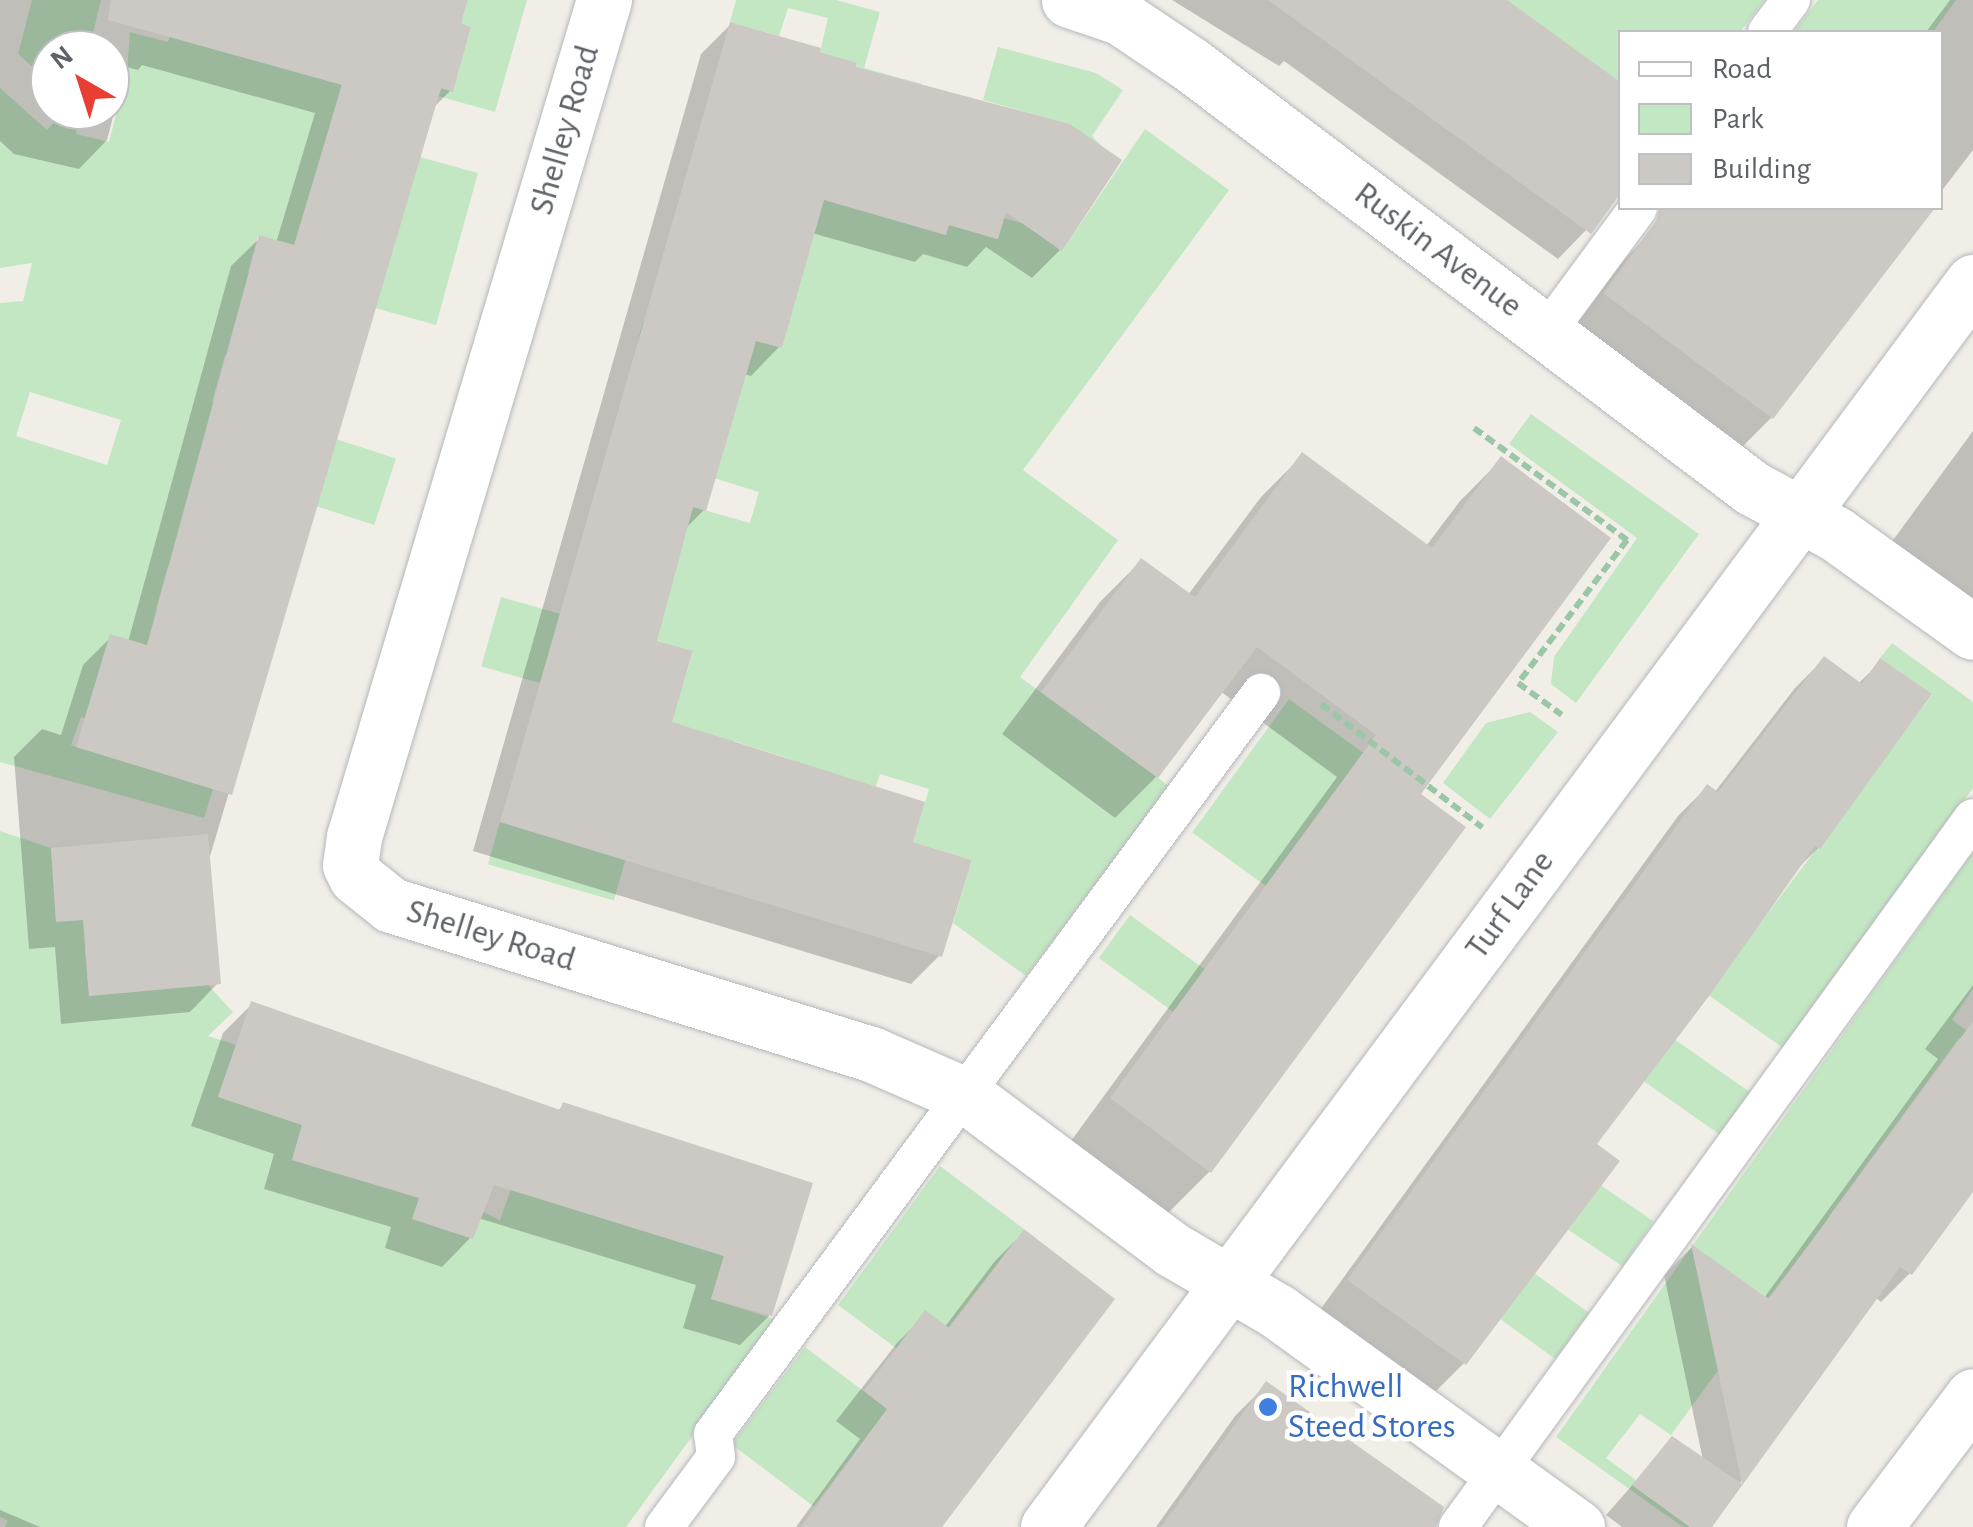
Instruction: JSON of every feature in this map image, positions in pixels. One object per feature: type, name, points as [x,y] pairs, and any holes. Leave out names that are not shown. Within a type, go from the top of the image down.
[{"type":"street","name":"Shelley Road","points":[[604,0],[382,739],[350,865],[384,902],[870,1054],[965,1095],[1174,1250],[1276,1310],[1577,1527]]},
{"type":"street","name":"Ruskin Avenue","points":[[1069,0],[1120,18],[1190,64],[1765,497],[1836,534],[1973,632]]},
{"type":"street","name":"Turf Lane","points":[[1048,1527],[1973,282]]},
{"type":"street","points":[[1874,1527],[1973,1396]]},
{"type":"lane","points":[[1768,30],[1790,0]]},
{"type":"lane","points":[[1546,333],[1637,210]]},
{"type":"lane","points":[[664,1527],[716,1457],[713,1434],[1261,693]]},
{"type":"lane","points":[[1458,1527],[1973,818]]},
{"type":"path","points":[[1474,428],[1626,540],[1518,683],[1576,725]]},
{"type":"path","points":[[1307,694],[1494,836]]},
{"type":"green space","points":[[32,0],[101,0],[94,30],[30,30],[30,65],[18,54]]},
{"type":"green space","points":[[468,0],[527,0],[495,112],[438,96],[442,88],[453,91],[471,27],[461,23]]},
{"type":"green space","points":[[736,0],[836,0],[880,12],[864,68],[922,84],[884,217],[945,235],[949,225],[997,239],[1004,218],[1040,228],[1069,124],[983,100],[998,47],[1096,73],[1123,90],[1092,136],[1101,145],[1041,236],[1062,251],[1145,129],[1229,190],[1023,470],[1118,540],[1020,677],[1169,786],[1026,976],[953,923],[972,860],[913,842],[929,789],[880,774],[860,835],[793,760],[734,741],[704,837],[630,717],[684,682],[693,652],[654,640],[693,507],[750,523],[759,492],[704,475],[734,366],[638,340],[643,322],[647,323],[651,309],[782,348],[857,64],[820,52],[828,18],[788,8],[779,36],[730,22]]},
{"type":"green space","points":[[1506,0],[1764,0],[1742,30],[1618,30],[1618,79],[1595,106],[1593,63]]},
{"type":"green space","points":[[1818,0],[1956,0],[1934,30],[1796,30]]},
{"type":"green space","points":[[179,6],[203,13],[195,44],[253,60],[346,70],[310,193],[420,157],[478,173],[436,325],[375,308],[294,245],[258,236],[248,272],[283,281],[258,365],[225,355],[212,402],[244,412],[225,479],[188,490],[212,518],[167,569],[156,609],[185,617],[117,728],[81,717],[71,745],[213,789],[204,818],[0,762],[0,303],[23,301],[32,263],[0,268],[0,88],[30,115],[30,130],[77,130],[76,134],[109,142],[112,130],[130,130],[130,32],[168,42]],"holes":[[[30,392],[121,420],[107,465],[16,436]]]},
{"type":"green space","points":[[1531,414],[1699,534],[1576,703],[1551,684],[1554,657],[1637,538],[1509,444]]},
{"type":"green space","points":[[336,439],[396,458],[374,525],[314,506]]},
{"type":"green space","points":[[501,597],[561,614],[541,683],[481,666]]},
{"type":"green space","points":[[1892,643],[1973,702],[1973,788],[1783,1048],[1707,994],[1932,695],[1880,658]]},
{"type":"green space","points":[[1289,699],[1363,753],[1266,887],[1192,832]]},
{"type":"green space","points":[[1530,712],[1558,732],[1490,819],[1443,783],[1486,723]]},
{"type":"green space","points":[[500,822],[626,858],[614,900],[488,864]]},
{"type":"green space","points":[[0,831],[51,848],[56,921],[116,917],[120,945],[85,949],[89,996],[208,985],[233,1012],[208,1036],[236,1045],[218,1096],[302,1125],[292,1160],[338,1174],[348,1144],[500,1220],[540,1106],[533,1196],[724,1256],[711,1299],[777,1320],[626,1527],[5,1527],[8,1521],[0,1517]]},
{"type":"green space","points":[[1973,852],[1973,989],[1952,1020],[1973,1035],[1973,1047],[1959,1038],[1829,1216],[1877,1251],[1856,1279],[1808,1246],[1768,1298],[1733,1274],[1724,1276],[1738,1343],[1671,1435],[1640,1414],[1606,1458],[1636,1480],[1633,1486],[1690,1527],[1683,1527],[1556,1437]]},
{"type":"green space","points":[[1130,915],[1205,970],[1174,1013],[1099,958]]},
{"type":"green space","points":[[1674,1039],[1750,1092],[1720,1135],[1644,1082]]},
{"type":"green space","points":[[940,1166],[1024,1229],[948,1328],[896,1348],[838,1305]]},
{"type":"green space","points":[[1578,1170],[1653,1221],[1623,1266],[1547,1216]]},
{"type":"green space","points":[[1512,1257],[1589,1313],[1555,1359],[1478,1303]]},
{"type":"green space","points":[[805,1347],[887,1409],[814,1506],[732,1444]]},
{"type":"building","points":[[111,0],[468,0],[461,23],[471,27],[453,92],[441,88],[232,795],[76,747],[110,634],[147,645],[259,235],[294,245],[342,85],[108,20]]},
{"type":"building","points":[[1268,0],[1507,0],[1618,81],[1618,197],[1591,234]]},
{"type":"building","points":[[730,22],[821,48],[820,52],[857,63],[856,67],[1070,124],[1122,160],[1062,251],[1006,212],[998,239],[949,225],[946,235],[824,200],[782,348],[756,341],[706,511],[693,507],[657,641],[693,651],[672,722],[925,802],[913,842],[972,860],[942,957],[500,822]]},
{"type":"building","points":[[1659,210],[1933,210],[1773,419],[1603,293],[1656,221]]},
{"type":"building","points":[[1302,452],[1432,548],[1501,456],[1611,538],[1421,794],[1466,827],[1211,1173],[1110,1098],[1376,735],[1257,647],[1158,778],[1041,692],[1141,558],[1195,597]]},
{"type":"building","points":[[1824,656],[1862,684],[1880,658],[1932,694],[1820,849],[1815,846],[1709,996],[1597,1144],[1620,1161],[1466,1365],[1347,1280],[1707,784],[1718,792]]},
{"type":"building","points":[[208,834],[221,984],[89,996],[83,920],[56,922],[51,848]]},
{"type":"building","points":[[251,1001],[560,1110],[563,1102],[813,1183],[772,1316],[711,1299],[724,1256],[494,1185],[473,1239],[412,1219],[419,1198],[292,1160],[302,1125],[218,1097]]},
{"type":"building","points":[[1973,1021],[1973,1192],[1912,1275],[1900,1267],[1712,1527],[1690,1527],[1632,1485],[1672,1436],[1742,1484],[1691,1244],[1769,1299]]},
{"type":"building","points":[[1024,1229],[1115,1299],[942,1527],[801,1527],[887,1409],[864,1391],[925,1310],[949,1328]]},
{"type":"building","points":[[1266,1381],[1444,1507],[1436,1527],[1161,1527]]},
{"type":"place","name":"Richwell Steed Stores","points":[[1268,1407]]}]
